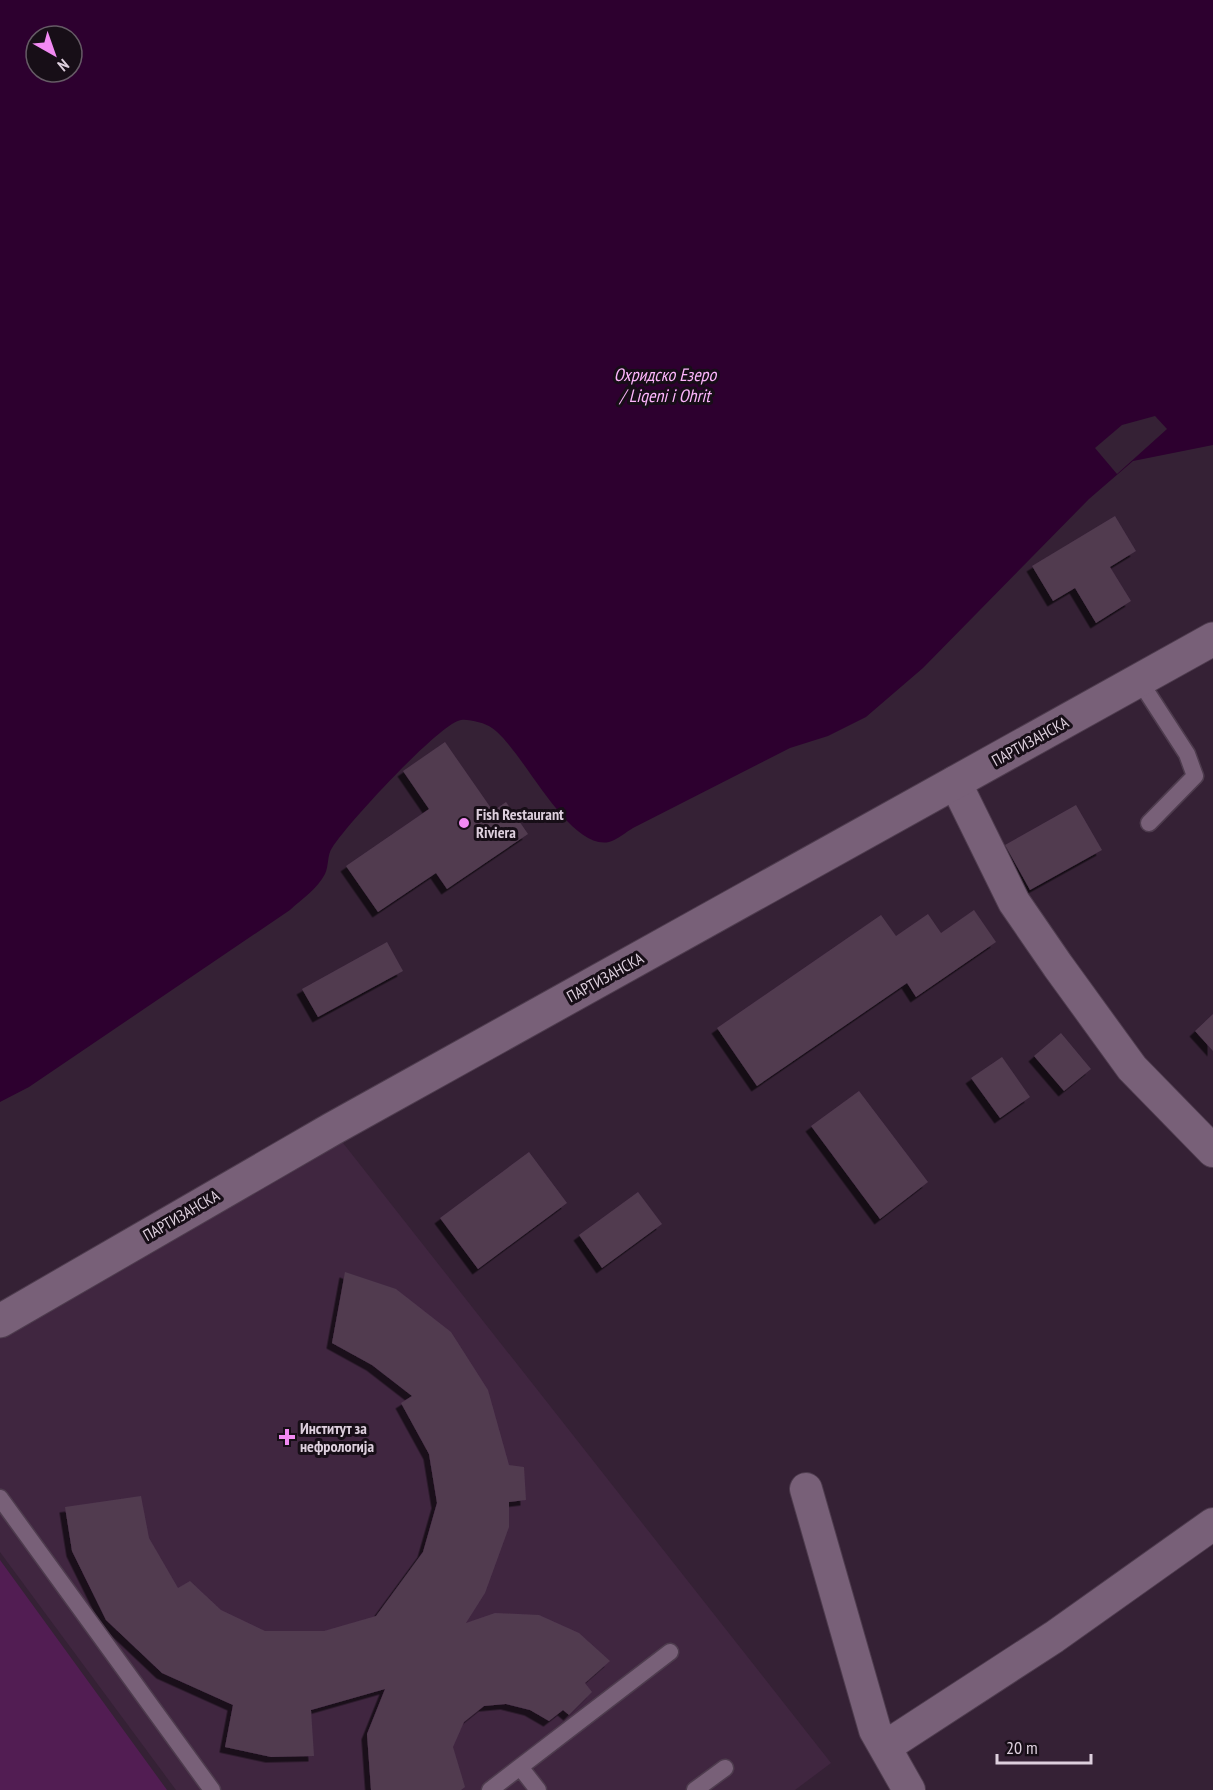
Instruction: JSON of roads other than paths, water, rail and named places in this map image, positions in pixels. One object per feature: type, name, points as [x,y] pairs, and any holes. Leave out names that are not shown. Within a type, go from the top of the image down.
[{"type":"main road","name":"ПАРТИЗАНСКА","points":[[0,1321],[343,1123],[1213,639]]},
{"type":"street","points":[[955,782],[1014,902],[1058,966],[1132,1068],[1213,1150]]},
{"type":"street","points":[[806,1489],[875,1730],[909,1790]]},
{"type":"street","points":[[885,1747],[1054,1637],[1213,1524]]},
{"type":"lane","points":[[1139,680],[1187,754],[1195,776],[1149,823]]},
{"type":"lane","points":[[0,1498],[212,1790]]},
{"type":"lane","points":[[490,1790],[670,1652]]},
{"type":"lane","points":[[520,1767],[538,1790]]},
{"type":"lane","points":[[695,1790],[725,1768]]},
{"type":"water","name":"Охридско Езеро / Liqeni i Ohrit","points":[[0,0],[1213,0],[1213,445],[1133,461],[1089,499],[923,668],[866,717],[828,736],[790,748],[612,841],[593,841],[578,831],[546,796],[504,739],[492,728],[464,720],[450,725],[414,756],[340,836],[330,851],[322,879],[290,910],[29,1087],[0,1102]]},
{"type":"place","name":"Fish Restaurant Riviera","points":[[464,823]]},
{"type":"place","name":"Институт за нефрологија","points":[[287,1437]]}]
